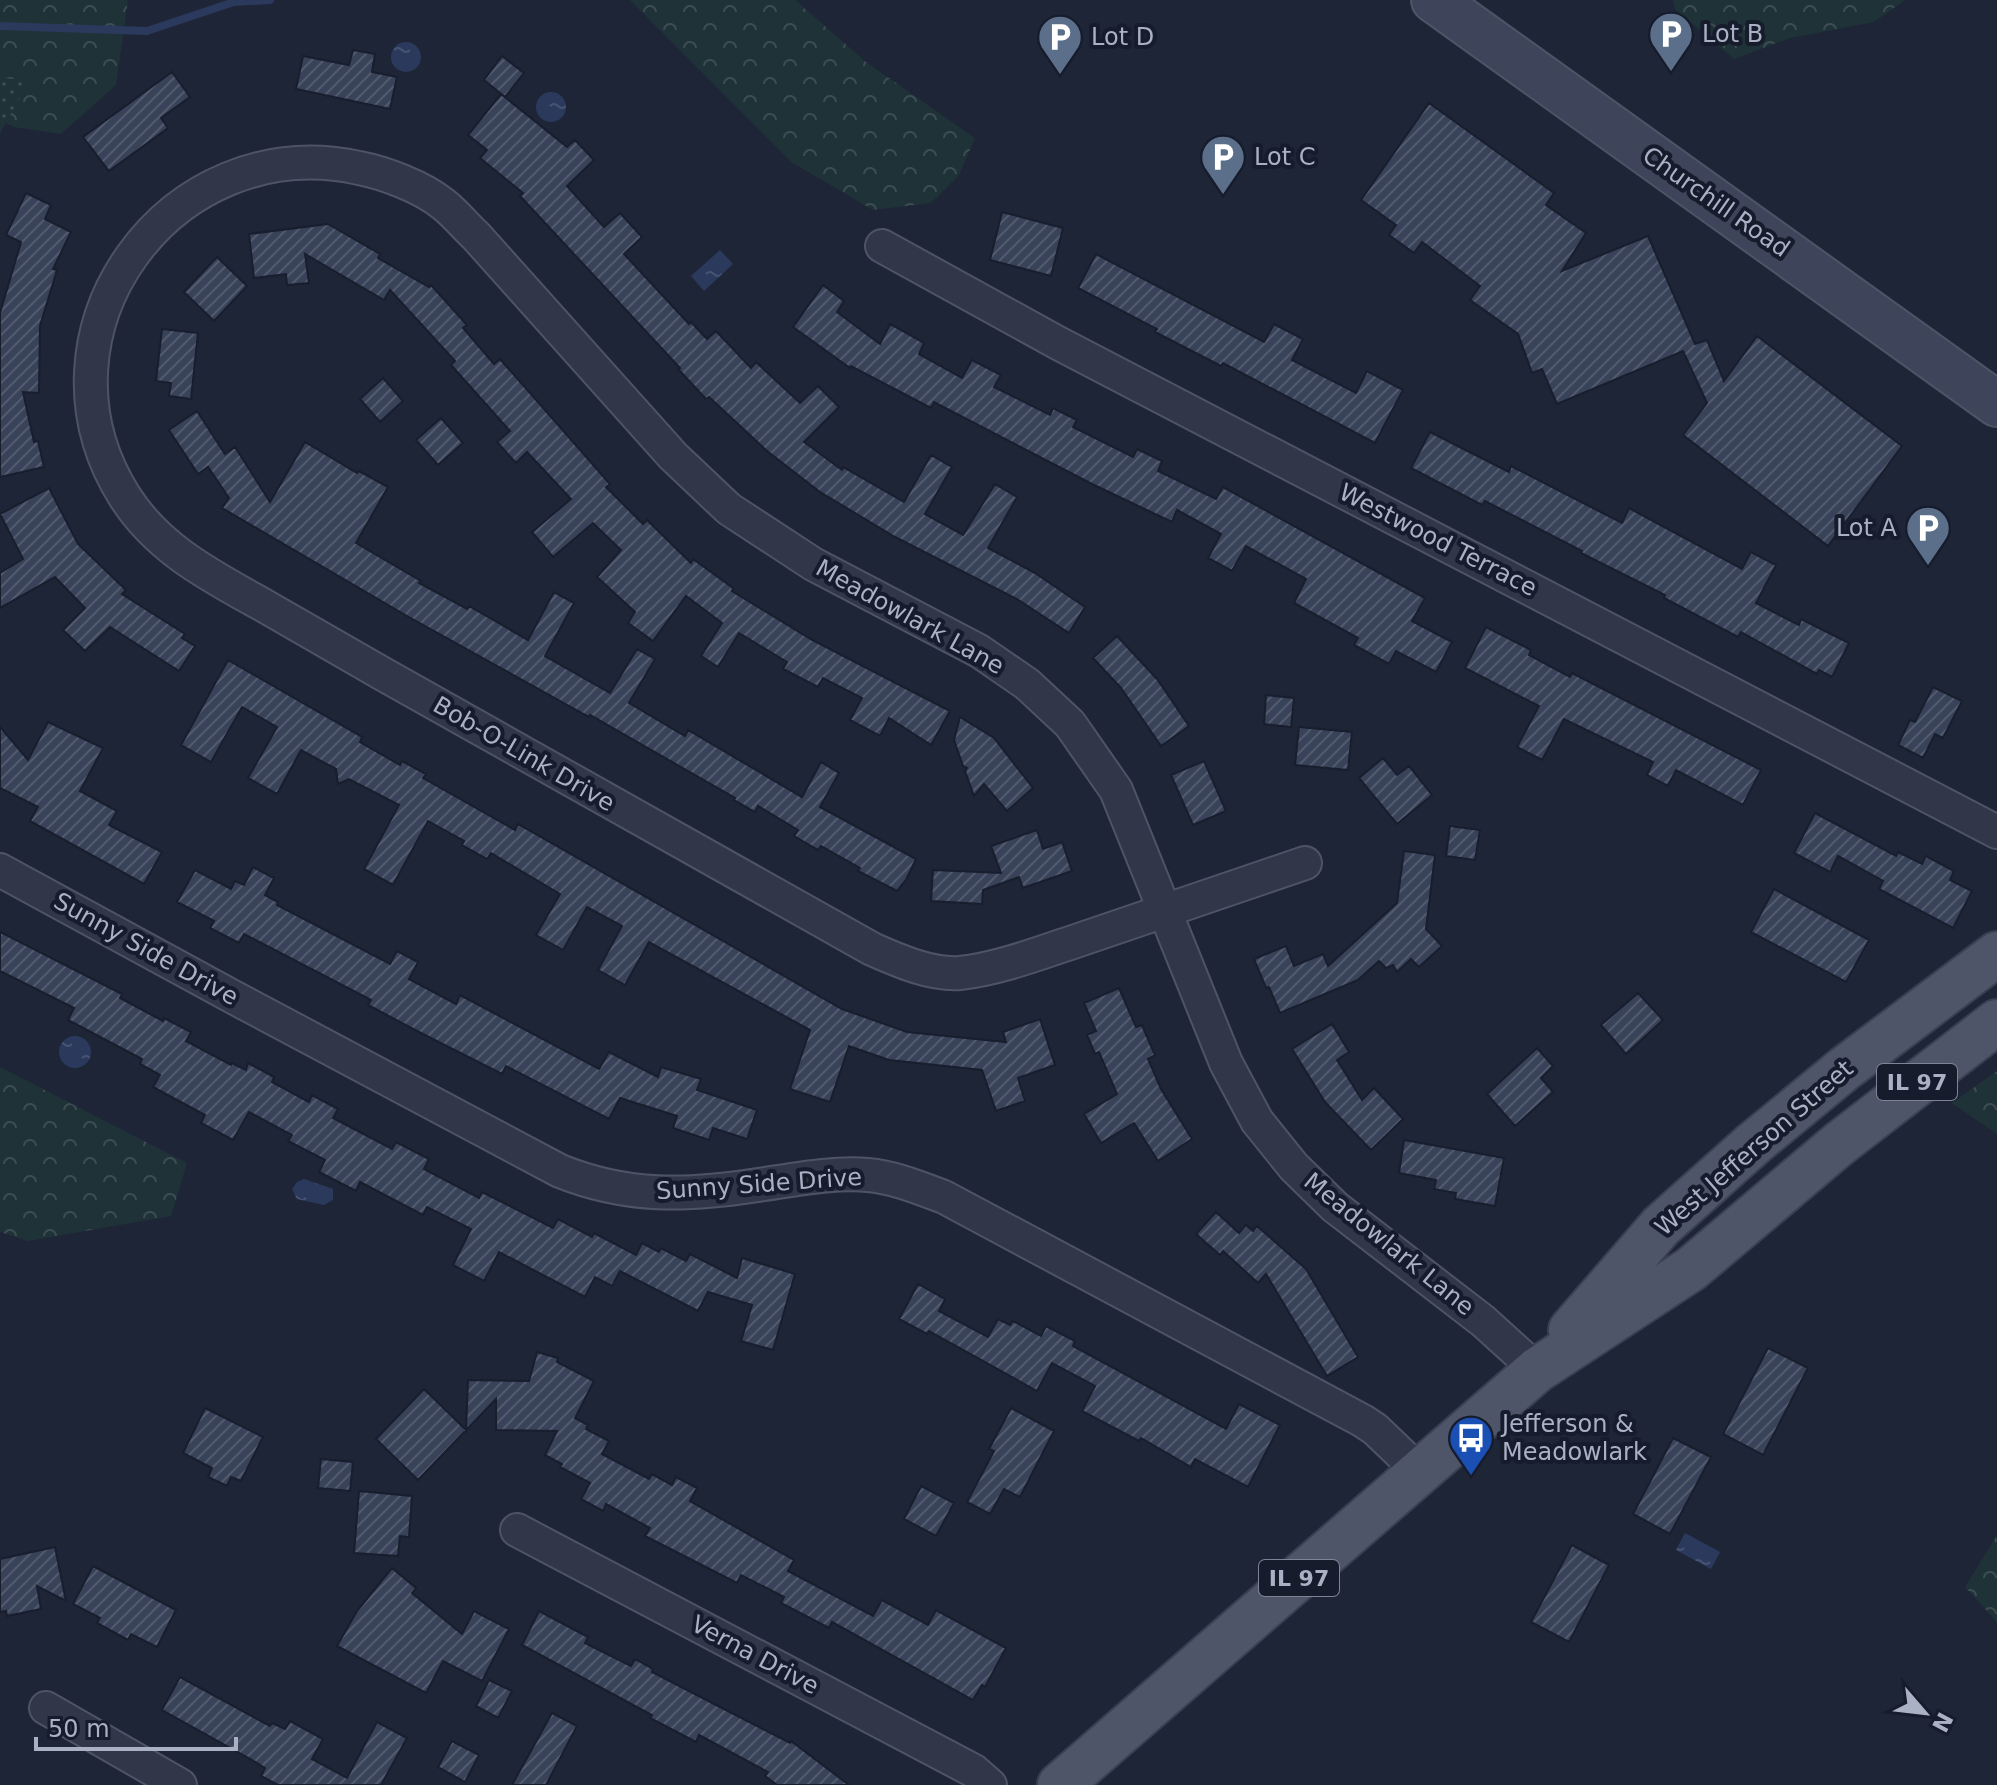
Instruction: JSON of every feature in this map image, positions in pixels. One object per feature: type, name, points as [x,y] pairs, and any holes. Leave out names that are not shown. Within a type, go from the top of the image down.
[{"type":"main road","name":"West Jefferson Street","points":[[1060,1785],[1537,1370],[1661,1226],[1753,1144],[1844,1069],[1997,954]]},
{"type":"main road","name":"West Jefferson Street","points":[[1537,1370],[1691,1269],[1839,1144],[1997,1022]]},
{"type":"street","name":"Churchill Road","points":[[1434,0],[1997,404]]},
{"type":"street","name":"Meadowlark Lane","points":[[116,282],[131,256],[168,215],[214,183],[257,169],[288,163],[334,162],[383,173],[441,202],[476,236],[673,456],[729,509],[813,564],[979,651],[1027,684],[1070,724],[1116,790],[1226,1063],[1257,1121],[1335,1207],[1483,1321],[1537,1370]]},
{"type":"street","name":"Westwood Terrace","points":[[882,246],[1058,343],[1997,832]]},
{"type":"street","name":"Bob-O-Link Drive","points":[[116,282],[100,320],[91,381],[98,435],[108,466],[126,498],[175,553],[872,949],[912,966],[959,973],[1021,959],[1305,863]]},
{"type":"street","name":"Sunny Side Drive","points":[[0,870],[560,1171],[586,1181],[614,1189],[657,1193],[709,1191],[808,1178],[868,1175],[944,1197],[1363,1421],[1421,1473]]},
{"type":"street","name":"Verna Drive","points":[[517,1530],[974,1771],[990,1785]]},
{"type":"street","points":[[46,1708],[180,1785]]},
{"type":"green space","points":[[0,0],[128,0],[116,85],[61,134],[14,127],[0,120]]},
{"type":"green space","points":[[630,0],[795,0],[866,62],[975,138],[959,175],[931,203],[873,210],[791,162]]},
{"type":"green space","points":[[1673,0],[1905,0],[1874,22],[1790,38],[1734,59],[1675,9]]},
{"type":"green space","points":[[0,78],[30,80],[0,133]]},
{"type":"green space","points":[[0,1067],[187,1163],[171,1216],[28,1241],[0,1232]]},
{"type":"green space","points":[[1997,1071],[1997,1134],[1952,1103]]},
{"type":"green space","points":[[1997,1535],[1997,1622],[1965,1587]]},
{"type":"water","points":[[406,42],[412,43],[420,51],[420,63],[412,71],[406,72],[400,71],[392,63],[391,57],[392,51],[400,43]]},
{"type":"water","points":[[551,92],[557,93],[565,101],[565,113],[557,121],[551,122],[545,121],[537,113],[536,107],[537,101],[545,93]]},
{"type":"water","points":[[720,250],[733,264],[704,291],[691,276]]},
{"type":"water","points":[[75,1036],[86,1041],[91,1052],[86,1063],[75,1068],[64,1063],[59,1052],[64,1041]]},
{"type":"water","points":[[304,1179],[333,1189],[333,1200],[324,1205],[297,1199],[292,1189]]},
{"type":"water","points":[[1685,1533],[1720,1552],[1711,1569],[1676,1550]]},
{"type":"building","points":[[353,50],[375,54],[372,72],[397,77],[390,109],[296,89],[303,56],[349,65]]},
{"type":"building","points":[[502,56],[524,73],[505,97],[484,80]]},
{"type":"building","points":[[172,72],[190,97],[161,118],[168,128],[109,171],[83,137]]},
{"type":"building","points":[[501,94],[567,147],[575,140],[594,160],[567,186],[604,227],[620,213],[642,237],[624,254],[689,324],[691,322],[707,339],[716,331],[751,368],[756,362],[800,403],[818,386],[839,407],[804,442],[842,470],[843,467],[904,502],[931,455],[952,467],[925,514],[963,535],[995,484],[1017,497],[988,548],[1035,573],[1085,607],[1069,633],[1017,599],[895,537],[820,492],[767,451],[709,397],[706,399],[520,196],[523,193],[480,158],[487,150],[468,135]]},
{"type":"building","points":[[1429,103],[1554,193],[1546,205],[1586,233],[1562,271],[1648,236],[1695,344],[1707,340],[1724,381],[1757,336],[1902,446],[1828,546],[1683,435],[1707,403],[1683,351],[1557,404],[1542,369],[1532,373],[1518,334],[1470,300],[1480,286],[1422,242],[1414,253],[1389,235],[1396,225],[1361,200]]},
{"type":"building","points":[[26,193],[51,205],[45,219],[71,232],[53,269],[57,270],[40,326],[39,393],[23,392],[34,442],[38,441],[44,467],[0,477],[0,313],[21,242],[6,235]]},
{"type":"building","points":[[1002,212],[1063,228],[1051,276],[990,260]]},
{"type":"building","points":[[328,224],[380,254],[378,258],[429,287],[431,285],[467,325],[463,328],[494,364],[500,359],[610,484],[606,487],[643,524],[647,520],[691,563],[693,559],[733,588],[732,591],[812,640],[950,711],[931,745],[889,718],[880,736],[850,720],[862,698],[823,678],[818,687],[783,669],[787,662],[739,633],[718,667],[701,656],[722,623],[686,596],[653,641],[628,623],[635,612],[597,577],[621,550],[593,523],[553,557],[532,532],[571,499],[527,452],[516,463],[497,442],[510,431],[451,365],[455,361],[390,290],[384,300],[305,254],[309,283],[287,285],[286,274],[254,278],[249,234]]},
{"type":"building","points":[[1096,254],[1264,342],[1274,324],[1303,339],[1292,360],[1356,393],[1367,371],[1403,390],[1375,443],[1223,363],[1221,366],[1155,332],[1157,329],[1078,288]]},
{"type":"building","points":[[217,257],[247,286],[214,321],[184,292]]},
{"type":"building","points":[[823,285],[844,301],[837,312],[880,344],[890,324],[924,343],[919,354],[962,378],[972,360],[1001,375],[994,387],[1050,415],[1053,408],[1077,420],[1073,427],[1133,457],[1137,449],[1162,461],[1158,471],[1216,499],[1223,487],[1425,598],[1412,621],[1452,642],[1436,672],[1396,651],[1389,664],[1354,645],[1358,638],[1294,603],[1306,579],[1246,546],[1232,571],[1208,558],[1221,534],[1177,510],[1172,522],[934,402],[931,408],[850,368],[793,327]]},
{"type":"building","points":[[162,329],[198,333],[191,399],[169,396],[171,383],[156,381]]},
{"type":"building","points":[[383,378],[403,401],[380,422],[360,399]]},
{"type":"building","points":[[197,411],[225,454],[235,447],[270,502],[305,442],[357,473],[359,471],[388,487],[356,543],[421,581],[419,583],[467,609],[469,606],[528,640],[554,592],[574,603],[545,656],[610,693],[637,649],[655,659],[629,703],[685,736],[688,730],[802,797],[821,762],[839,773],[820,807],[916,859],[906,880],[897,891],[858,871],[860,868],[821,846],[818,850],[794,836],[798,830],[758,806],[755,812],[590,715],[407,616],[222,508],[229,498],[208,467],[198,474],[169,430]]},
{"type":"building","points":[[441,418],[463,443],[438,465],[416,440]]},
{"type":"building","points":[[1430,432],[1509,472],[1511,466],[1622,523],[1629,508],[1742,569],[1751,552],[1776,565],[1756,603],[1799,625],[1801,619],[1849,643],[1832,677],[1819,670],[1817,674],[1741,632],[1738,637],[1582,551],[1485,501],[1482,505],[1411,468]]},
{"type":"building","points":[[49,488],[78,544],[126,590],[122,594],[185,634],[182,638],[195,646],[179,671],[110,627],[85,651],[63,630],[85,608],[55,577],[0,608],[0,573],[23,559],[0,514]]},
{"type":"building","points":[[1486,627],[1531,650],[1529,655],[1570,677],[1572,673],[1761,770],[1743,805],[1676,770],[1668,786],[1647,775],[1653,762],[1564,719],[1542,760],[1517,747],[1539,706],[1465,668]]},
{"type":"building","points":[[1117,636],[1157,679],[1189,726],[1161,746],[1121,688],[1093,658]]},
{"type":"building","points":[[228,660],[362,737],[360,742],[400,765],[402,761],[426,774],[423,778],[515,830],[518,824],[842,1009],[907,1032],[1006,1042],[1003,1032],[1040,1019],[1055,1065],[1018,1078],[1025,1101],[996,1111],[982,1070],[889,1060],[849,1046],[830,1102],[790,1089],[810,1030],[649,942],[625,985],[598,970],[622,926],[587,907],[563,950],[536,935],[560,894],[491,853],[487,859],[462,845],[464,841],[428,821],[393,885],[364,869],[399,805],[349,779],[338,784],[336,769],[301,750],[277,794],[248,778],[277,727],[242,707],[211,762],[181,745]]},
{"type":"building","points":[[1933,687],[1962,701],[1943,738],[1935,734],[1923,758],[1898,745],[1910,720],[1915,722]]},
{"type":"building","points":[[1266,695],[1294,698],[1291,727],[1264,724]]},
{"type":"building","points":[[960,717],[994,738],[1033,788],[1007,811],[984,784],[974,796],[965,771],[967,768],[963,766],[954,740]]},
{"type":"building","points":[[48,722],[103,748],[80,791],[117,811],[109,825],[162,852],[144,884],[30,821],[38,807],[0,788],[0,727],[28,760]]},
{"type":"building","points":[[1299,727],[1352,732],[1348,770],[1295,765]]},
{"type":"building","points":[[1383,758],[1397,775],[1409,766],[1432,795],[1397,824],[1359,778]]},
{"type":"building","points":[[1204,761],[1226,811],[1193,825],[1171,775]]},
{"type":"building","points":[[1815,813],[1896,856],[1898,852],[1922,864],[1926,856],[1954,871],[1950,880],[1972,891],[1953,928],[1879,889],[1883,881],[1838,856],[1830,872],[1794,853]]},
{"type":"building","points":[[1450,826],[1480,830],[1475,860],[1446,856]]},
{"type":"building","points":[[1037,830],[1043,849],[1062,842],[1072,871],[1023,888],[1019,877],[983,890],[982,904],[931,901],[933,870],[1001,873],[991,846]]},
{"type":"building","points":[[1404,851],[1435,855],[1426,929],[1442,946],[1419,967],[1411,959],[1397,972],[1393,965],[1386,968],[1379,961],[1358,980],[1280,1013],[1254,959],[1286,946],[1294,966],[1323,954],[1328,966],[1397,903]]},
{"type":"building","points":[[253,867],[274,878],[265,895],[278,902],[277,905],[390,964],[397,951],[418,962],[409,979],[456,1004],[460,995],[599,1069],[609,1052],[658,1077],[661,1067],[701,1079],[697,1090],[757,1110],[747,1139],[713,1128],[709,1140],[673,1128],[677,1116],[620,1098],[609,1119],[506,1066],[502,1074],[417,1031],[368,1005],[371,1000],[244,934],[239,943],[210,928],[214,921],[177,902],[195,870],[231,889],[235,881],[244,885]]},
{"type":"building","points":[[1774,889],[1869,940],[1846,982],[1751,932]]},
{"type":"building","points":[[0,932],[122,994],[120,998],[163,1021],[164,1018],[191,1032],[186,1041],[231,1065],[246,1070],[248,1063],[274,1077],[272,1082],[309,1102],[312,1095],[338,1109],[333,1118],[392,1149],[396,1142],[429,1159],[424,1169],[479,1198],[482,1192],[553,1228],[558,1219],[636,1255],[642,1243],[659,1252],[661,1248],[686,1261],[690,1254],[737,1278],[742,1258],[795,1274],[773,1350],[741,1341],[752,1305],[708,1292],[698,1311],[620,1271],[612,1286],[595,1277],[585,1297],[499,1252],[484,1281],[453,1265],[471,1229],[427,1207],[423,1215],[360,1182],[356,1191],[319,1172],[325,1160],[288,1141],[292,1135],[249,1112],[233,1140],[201,1123],[205,1115],[153,1087],[160,1075],[140,1064],[142,1059],[68,1020],[74,1008],[0,971]]},
{"type":"building","points":[[1119,988],[1136,1027],[1142,1025],[1155,1055],[1148,1059],[1161,1089],[1192,1139],[1158,1161],[1134,1123],[1101,1143],[1084,1114],[1117,1094],[1099,1052],[1095,1054],[1087,1035],[1096,1031],[1084,1003]]},
{"type":"building","points":[[1638,993],[1663,1020],[1626,1054],[1601,1025]]},
{"type":"building","points":[[1332,1024],[1349,1052],[1337,1060],[1362,1100],[1374,1088],[1403,1119],[1371,1150],[1325,1102],[1292,1049]]},
{"type":"building","points":[[1537,1048],[1553,1066],[1541,1078],[1553,1092],[1515,1126],[1487,1094]]},
{"type":"building","points":[[1404,1140],[1504,1158],[1495,1206],[1455,1199],[1456,1193],[1434,1189],[1436,1180],[1399,1173]]},
{"type":"building","points":[[1216,1212],[1239,1233],[1246,1225],[1253,1231],[1257,1226],[1306,1269],[1358,1357],[1327,1376],[1266,1274],[1258,1283],[1223,1251],[1220,1255],[1196,1234]]},
{"type":"building","points":[[918,1284],[945,1299],[939,1311],[988,1337],[998,1319],[1010,1325],[1013,1321],[1041,1336],[1046,1326],[1075,1341],[1073,1346],[1226,1429],[1239,1404],[1280,1425],[1248,1487],[1195,1459],[1191,1467],[1141,1438],[1139,1441],[1082,1411],[1095,1386],[1052,1363],[1037,1391],[929,1331],[927,1334],[899,1319]]},
{"type":"building","points":[[1768,1348],[1808,1368],[1763,1455],[1723,1434]]},
{"type":"building","points":[[537,1352],[558,1358],[557,1362],[594,1381],[575,1418],[588,1425],[586,1429],[609,1441],[602,1454],[649,1479],[652,1474],[672,1485],[676,1477],[697,1488],[690,1501],[794,1560],[788,1571],[873,1616],[882,1600],[928,1625],[936,1610],[1006,1648],[985,1687],[982,1685],[973,1700],[832,1622],[829,1628],[781,1603],[784,1597],[741,1575],[737,1583],[645,1536],[650,1528],[606,1504],[603,1511],[581,1499],[590,1483],[545,1455],[557,1431],[496,1430],[496,1399],[418,1480],[376,1439],[424,1389],[466,1430],[468,1380],[529,1381]]},
{"type":"building","points":[[205,1408],[263,1437],[241,1481],[231,1477],[227,1486],[208,1477],[212,1468],[183,1453]]},
{"type":"building","points":[[1011,1408],[1054,1431],[1020,1497],[1004,1489],[990,1514],[967,1502],[994,1451],[989,1449]]},
{"type":"building","points":[[1673,1438],[1711,1457],[1670,1534],[1633,1514]]},
{"type":"building","points":[[321,1459],[353,1462],[350,1491],[318,1488]]},
{"type":"building","points":[[921,1486],[954,1503],[936,1536],[904,1519]]},
{"type":"building","points":[[359,1491],[412,1496],[409,1537],[400,1536],[398,1556],[354,1553]]},
{"type":"building","points":[[1572,1545],[1609,1565],[1569,1642],[1531,1622]]},
{"type":"building","points":[[55,1547],[66,1601],[37,1586],[41,1609],[7,1616],[6,1611],[0,1612],[0,1559]]},
{"type":"building","points":[[93,1566],[176,1610],[157,1647],[131,1634],[128,1640],[97,1623],[100,1618],[73,1604]]},
{"type":"building","points":[[392,1568],[416,1588],[412,1593],[462,1634],[474,1611],[509,1629],[482,1681],[443,1661],[426,1693],[337,1646],[357,1611]]},
{"type":"building","points":[[539,1611],[588,1637],[585,1643],[631,1666],[635,1659],[653,1669],[652,1672],[791,1741],[849,1785],[777,1785],[765,1776],[768,1772],[699,1735],[696,1742],[650,1718],[652,1715],[522,1645]]},
{"type":"building","points":[[180,1677],[270,1726],[272,1723],[285,1729],[290,1721],[323,1739],[312,1759],[347,1778],[377,1722],[407,1738],[381,1785],[278,1785],[261,1776],[265,1768],[162,1710]]},
{"type":"building","points":[[489,1680],[512,1691],[498,1718],[476,1706]]},
{"type":"building","points":[[552,1713],[577,1726],[546,1785],[512,1785]]},
{"type":"building","points":[[452,1741],[479,1755],[465,1782],[438,1767]]},
{"type":"waterway","points":[[0,26],[147,31],[234,2],[270,0]]},
{"type":"place","name":"Lot B","points":[[1671,73]]},
{"type":"place","name":"Lot D","points":[[1060,76]]},
{"type":"place","name":"Lot C","points":[[1223,196]]},
{"type":"place","name":"Lot A","points":[[1928,567]]},
{"type":"place","name":"Jefferson & Meadowlark","points":[[1471,1477]]}]
